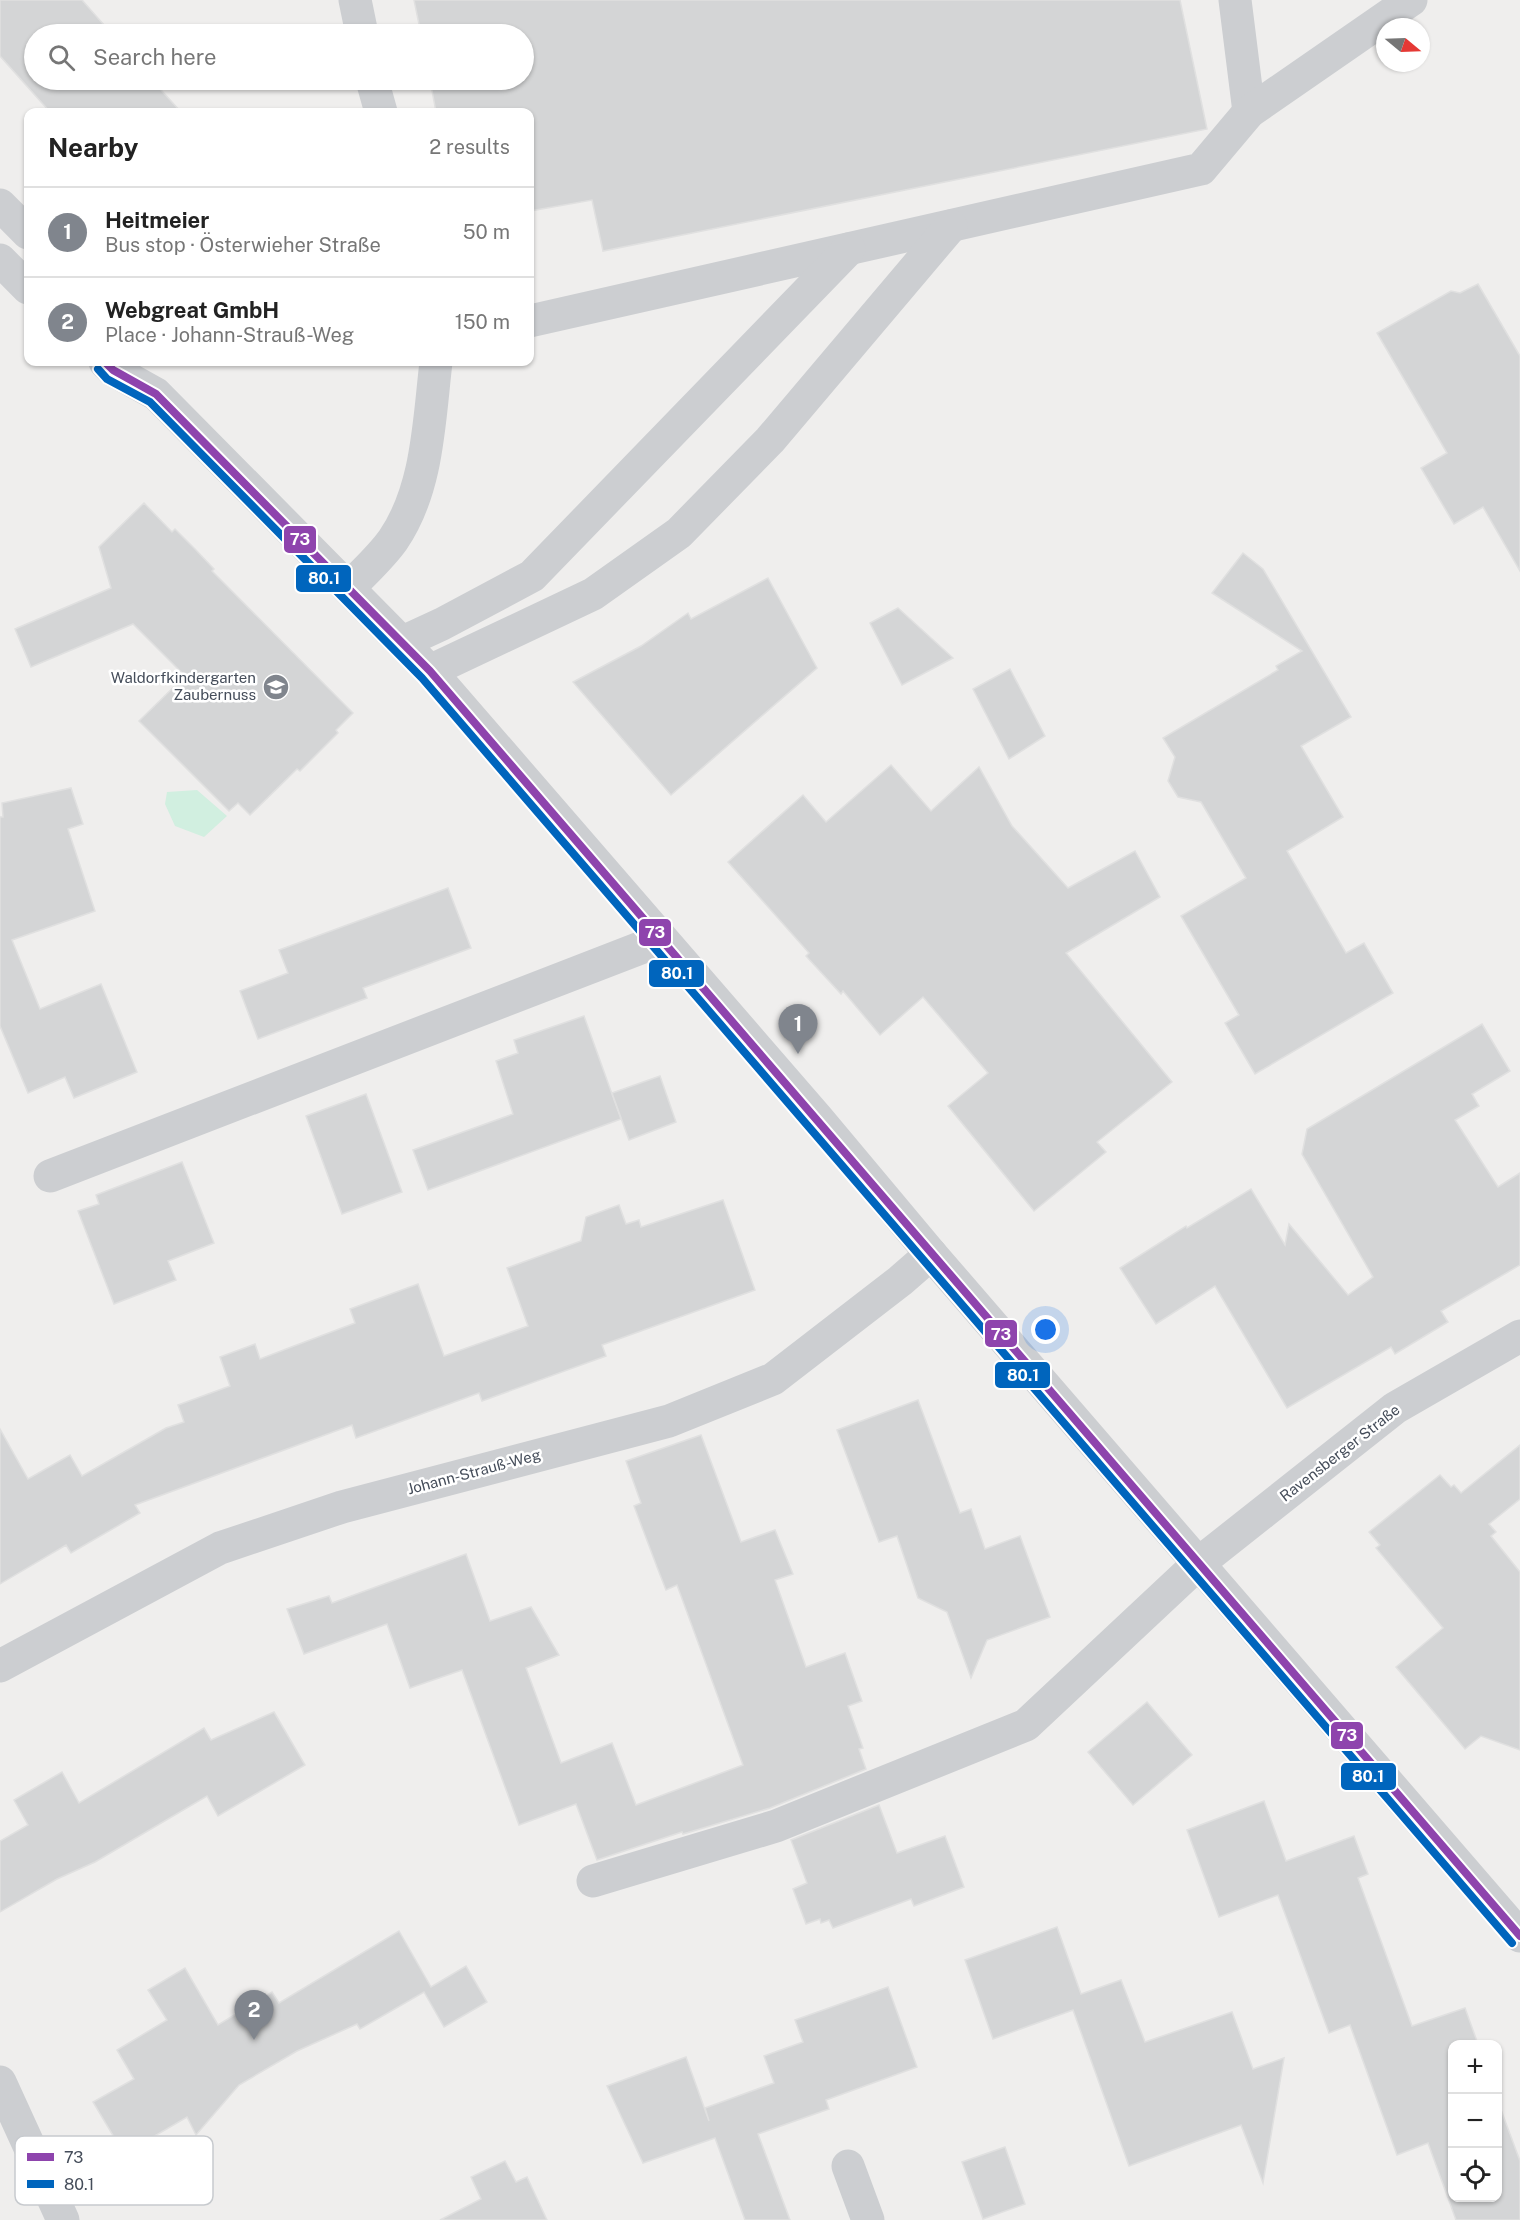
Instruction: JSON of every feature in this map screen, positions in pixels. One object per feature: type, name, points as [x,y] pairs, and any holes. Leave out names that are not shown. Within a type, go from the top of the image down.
[{"type":"street","points":[[355,0],[360,24]]},
{"type":"street","points":[[1235,0],[1249,112]]},
{"type":"street","points":[[534,320],[1201,169],[1249,112],[1411,0]]},
{"type":"street","points":[[375,90],[380,108]]},
{"type":"street","points":[[0,205],[24,229]]},
{"type":"street","points":[[430,671],[593,594],[679,533],[770,440],[951,226]]},
{"type":"street","points":[[403,642],[532,576],[849,249]]},
{"type":"street","points":[[0,260],[24,284]]},
{"type":"street","points":[[110,366],[156,394],[430,671],[1520,1936]]},
{"type":"street","points":[[142,366],[156,394]]},
{"type":"street","points":[[349,588],[393,541],[413,504],[429,434],[436,366]]},
{"type":"street","points":[[50,1176],[661,940]]},
{"type":"street","name":"Johann-Strauß-Weg","points":[[0,1666],[220,1548],[342,1507],[669,1420],[773,1378],[900,1281],[931,1254]]},
{"type":"street","name":"Ravensberger Straße","points":[[593,1881],[776,1826],[1026,1725],[1199,1563],[1395,1408],[1520,1336]]},
{"type":"street","points":[[0,2082],[25,2136]]},
{"type":"street","points":[[848,2166],[868,2220]]},
{"type":"street","points":[[56,2205],[63,2220]]},
{"type":"green space","points":[[197,790],[227,816],[204,837],[175,826],[165,804],[167,792]]},
{"type":"building","points":[[0,0],[82,0],[103,24],[24,24],[24,83],[0,56]]},
{"type":"building","points":[[414,0],[1180,0],[1207,129],[603,251],[592,200],[534,210],[534,108],[435,108],[432,90],[534,90],[534,24],[419,24]]},
{"type":"building","points":[[30,90],[161,90],[177,108],[46,108]]},
{"type":"building","points":[[1478,284],[1520,356],[1520,571],[1483,507],[1454,524],[1421,468],[1447,453],[1377,333],[1451,291],[1460,293]]},
{"type":"building","points":[[144,503],[172,532],[175,529],[195,549],[214,569],[212,571],[353,713],[336,730],[338,733],[300,771],[297,769],[250,815],[238,803],[229,811],[139,721],[185,676],[133,624],[31,667],[15,629],[111,588],[99,547]]},
{"type":"building","points":[[1243,553],[1263,569],[1351,717],[1301,746],[1343,817],[1287,851],[1346,953],[1364,943],[1393,993],[1255,1074],[1225,1023],[1239,1015],[1181,916],[1246,878],[1201,802],[1178,797],[1168,781],[1175,757],[1163,738],[1278,670],[1276,666],[1302,651],[1212,593]]},
{"type":"building","points":[[768,578],[817,668],[671,795],[573,682],[641,646],[688,613],[691,619]]},
{"type":"building","points":[[898,608],[953,658],[902,685],[870,623]]},
{"type":"building","points":[[1010,669],[1045,736],[1009,759],[973,689]]},
{"type":"building","points":[[891,765],[931,811],[979,767],[1012,826],[1068,888],[1135,851],[1160,897],[1066,953],[1172,1082],[1097,1142],[1106,1152],[1034,1211],[948,1106],[988,1073],[923,997],[880,1035],[843,991],[841,994],[806,956],[809,953],[728,862],[803,795],[826,822]]},
{"type":"building","points":[[71,788],[83,824],[68,829],[95,911],[12,940],[40,1009],[101,984],[137,1072],[74,1098],[65,1077],[28,1093],[0,1026],[0,817],[3,817],[2,803]]},
{"type":"building","points":[[448,888],[471,948],[363,988],[367,998],[258,1039],[240,991],[288,973],[279,950]]},
{"type":"building","points":[[584,1016],[621,1119],[428,1190],[413,1150],[513,1114],[496,1061],[518,1053],[514,1040]]},
{"type":"building","points":[[1482,1024],[1510,1071],[1472,1094],[1479,1106],[1455,1120],[1498,1187],[1520,1173],[1520,1265],[1441,1311],[1448,1322],[1395,1354],[1391,1347],[1287,1408],[1215,1286],[1156,1324],[1120,1268],[1186,1226],[1187,1228],[1251,1189],[1285,1245],[1289,1224],[1348,1295],[1373,1277],[1302,1154],[1307,1129]]},
{"type":"building","points":[[660,1076],[676,1122],[629,1140],[612,1093]]},
{"type":"building","points":[[366,1094],[402,1192],[342,1214],[306,1116]]},
{"type":"building","points":[[182,1162],[214,1243],[168,1261],[176,1280],[114,1304],[78,1211],[99,1204],[96,1195]]},
{"type":"building","points":[[723,1200],[755,1290],[602,1345],[606,1356],[482,1401],[479,1393],[356,1438],[352,1425],[135,1505],[140,1513],[71,1553],[66,1545],[0,1584],[0,1429],[28,1479],[70,1455],[82,1476],[166,1428],[184,1422],[178,1405],[230,1386],[220,1357],[255,1344],[260,1359],[355,1323],[350,1309],[418,1284],[444,1356],[528,1326],[507,1268],[581,1241],[586,1217],[619,1205],[626,1224],[639,1220],[641,1227]]},
{"type":"building","points":[[918,1400],[960,1513],[971,1509],[985,1549],[1020,1536],[1050,1617],[987,1640],[971,1678],[947,1612],[918,1598],[897,1536],[879,1542],[837,1430]]},
{"type":"building","points":[[701,1435],[741,1542],[775,1530],[793,1574],[775,1580],[806,1667],[845,1653],[862,1701],[848,1706],[863,1748],[859,1749],[866,1769],[770,1808],[683,1834],[682,1832],[597,1860],[576,1804],[519,1825],[462,1670],[410,1688],[387,1624],[304,1654],[287,1609],[329,1596],[332,1603],[466,1554],[490,1621],[531,1607],[559,1655],[526,1668],[561,1763],[612,1743],[636,1805],[743,1765],[677,1585],[666,1590],[657,1567],[634,1506],[641,1503],[626,1461]]},
{"type":"building","points":[[1520,1445],[1520,1499],[1489,1524],[1496,1532],[1491,1536],[1520,1572],[1520,1750],[1481,1736],[1465,1749],[1396,1667],[1443,1628],[1376,1548],[1380,1545],[1369,1532],[1440,1475],[1451,1487],[1454,1485],[1461,1493]]},
{"type":"building","points":[[1147,1702],[1192,1755],[1133,1805],[1088,1752]]},
{"type":"building","points":[[274,1712],[305,1765],[218,1816],[207,1796],[95,1862],[57,1879],[0,1912],[0,1841],[28,1825],[14,1800],[62,1772],[79,1803],[204,1728],[211,1740]]},
{"type":"building","points":[[1264,1801],[1286,1861],[1354,1836],[1368,1874],[1358,1878],[1412,2026],[1465,2008],[1477,2040],[1448,2040],[1448,2198],[1428,2143],[1397,2155],[1350,2025],[1329,2033],[1278,1895],[1219,1917],[1187,1830]]},
{"type":"building","points":[[879,1805],[897,1853],[945,1836],[964,1887],[914,1906],[911,1899],[833,1928],[829,1920],[821,1923],[820,1919],[806,1924],[793,1889],[807,1883],[791,1840]]},
{"type":"building","points":[[1057,1927],[1081,1994],[1121,1980],[1145,2042],[1232,2012],[1253,2069],[1284,2058],[1263,2183],[1241,2125],[1129,2166],[1073,2010],[993,2039],[965,1960]]},
{"type":"building","points":[[399,1931],[431,1987],[466,1966],[487,2002],[444,2027],[424,1992],[360,2029],[357,2024],[297,2051],[239,2085],[196,2135],[187,2117],[155,2136],[113,2136],[93,2102],[134,2079],[117,2050],[167,2020],[148,1990],[185,1968],[218,2025],[272,1992],[279,2003]]},
{"type":"building","points":[[888,1987],[917,2067],[826,2100],[829,2109],[758,2134],[790,2220],[745,2220],[715,2138],[643,2163],[607,2086],[686,2057],[709,2121],[705,2108],[774,2083],[764,2056],[803,2042],[795,2020]]},
{"type":"building","points":[[1502,2112],[1520,2161],[1520,2220],[1456,2220],[1449,2202],[1502,2202]]},
{"type":"building","points":[[1005,2147],[1025,2204],[983,2219],[962,2162]]},
{"type":"building","points":[[505,2161],[516,2182],[527,2177],[547,2220],[440,2220],[481,2199],[471,2177]]},
{"type":"transit line","name":"73","points":[[109,366],[156,394],[430,671],[1520,1936]]},
{"type":"transit line","name":"80.1","points":[[98,369],[107,379],[150,402],[422,678],[1512,1943]]},
{"type":"place","name":"Waldorfkindergarten Zaubernuss","points":[[276,687]]},
{"type":"place","name":"Heitmeier","points":[[798,1054]]},
{"type":"place","name":"Webgreat GmbH","points":[[254,2040]]}]
